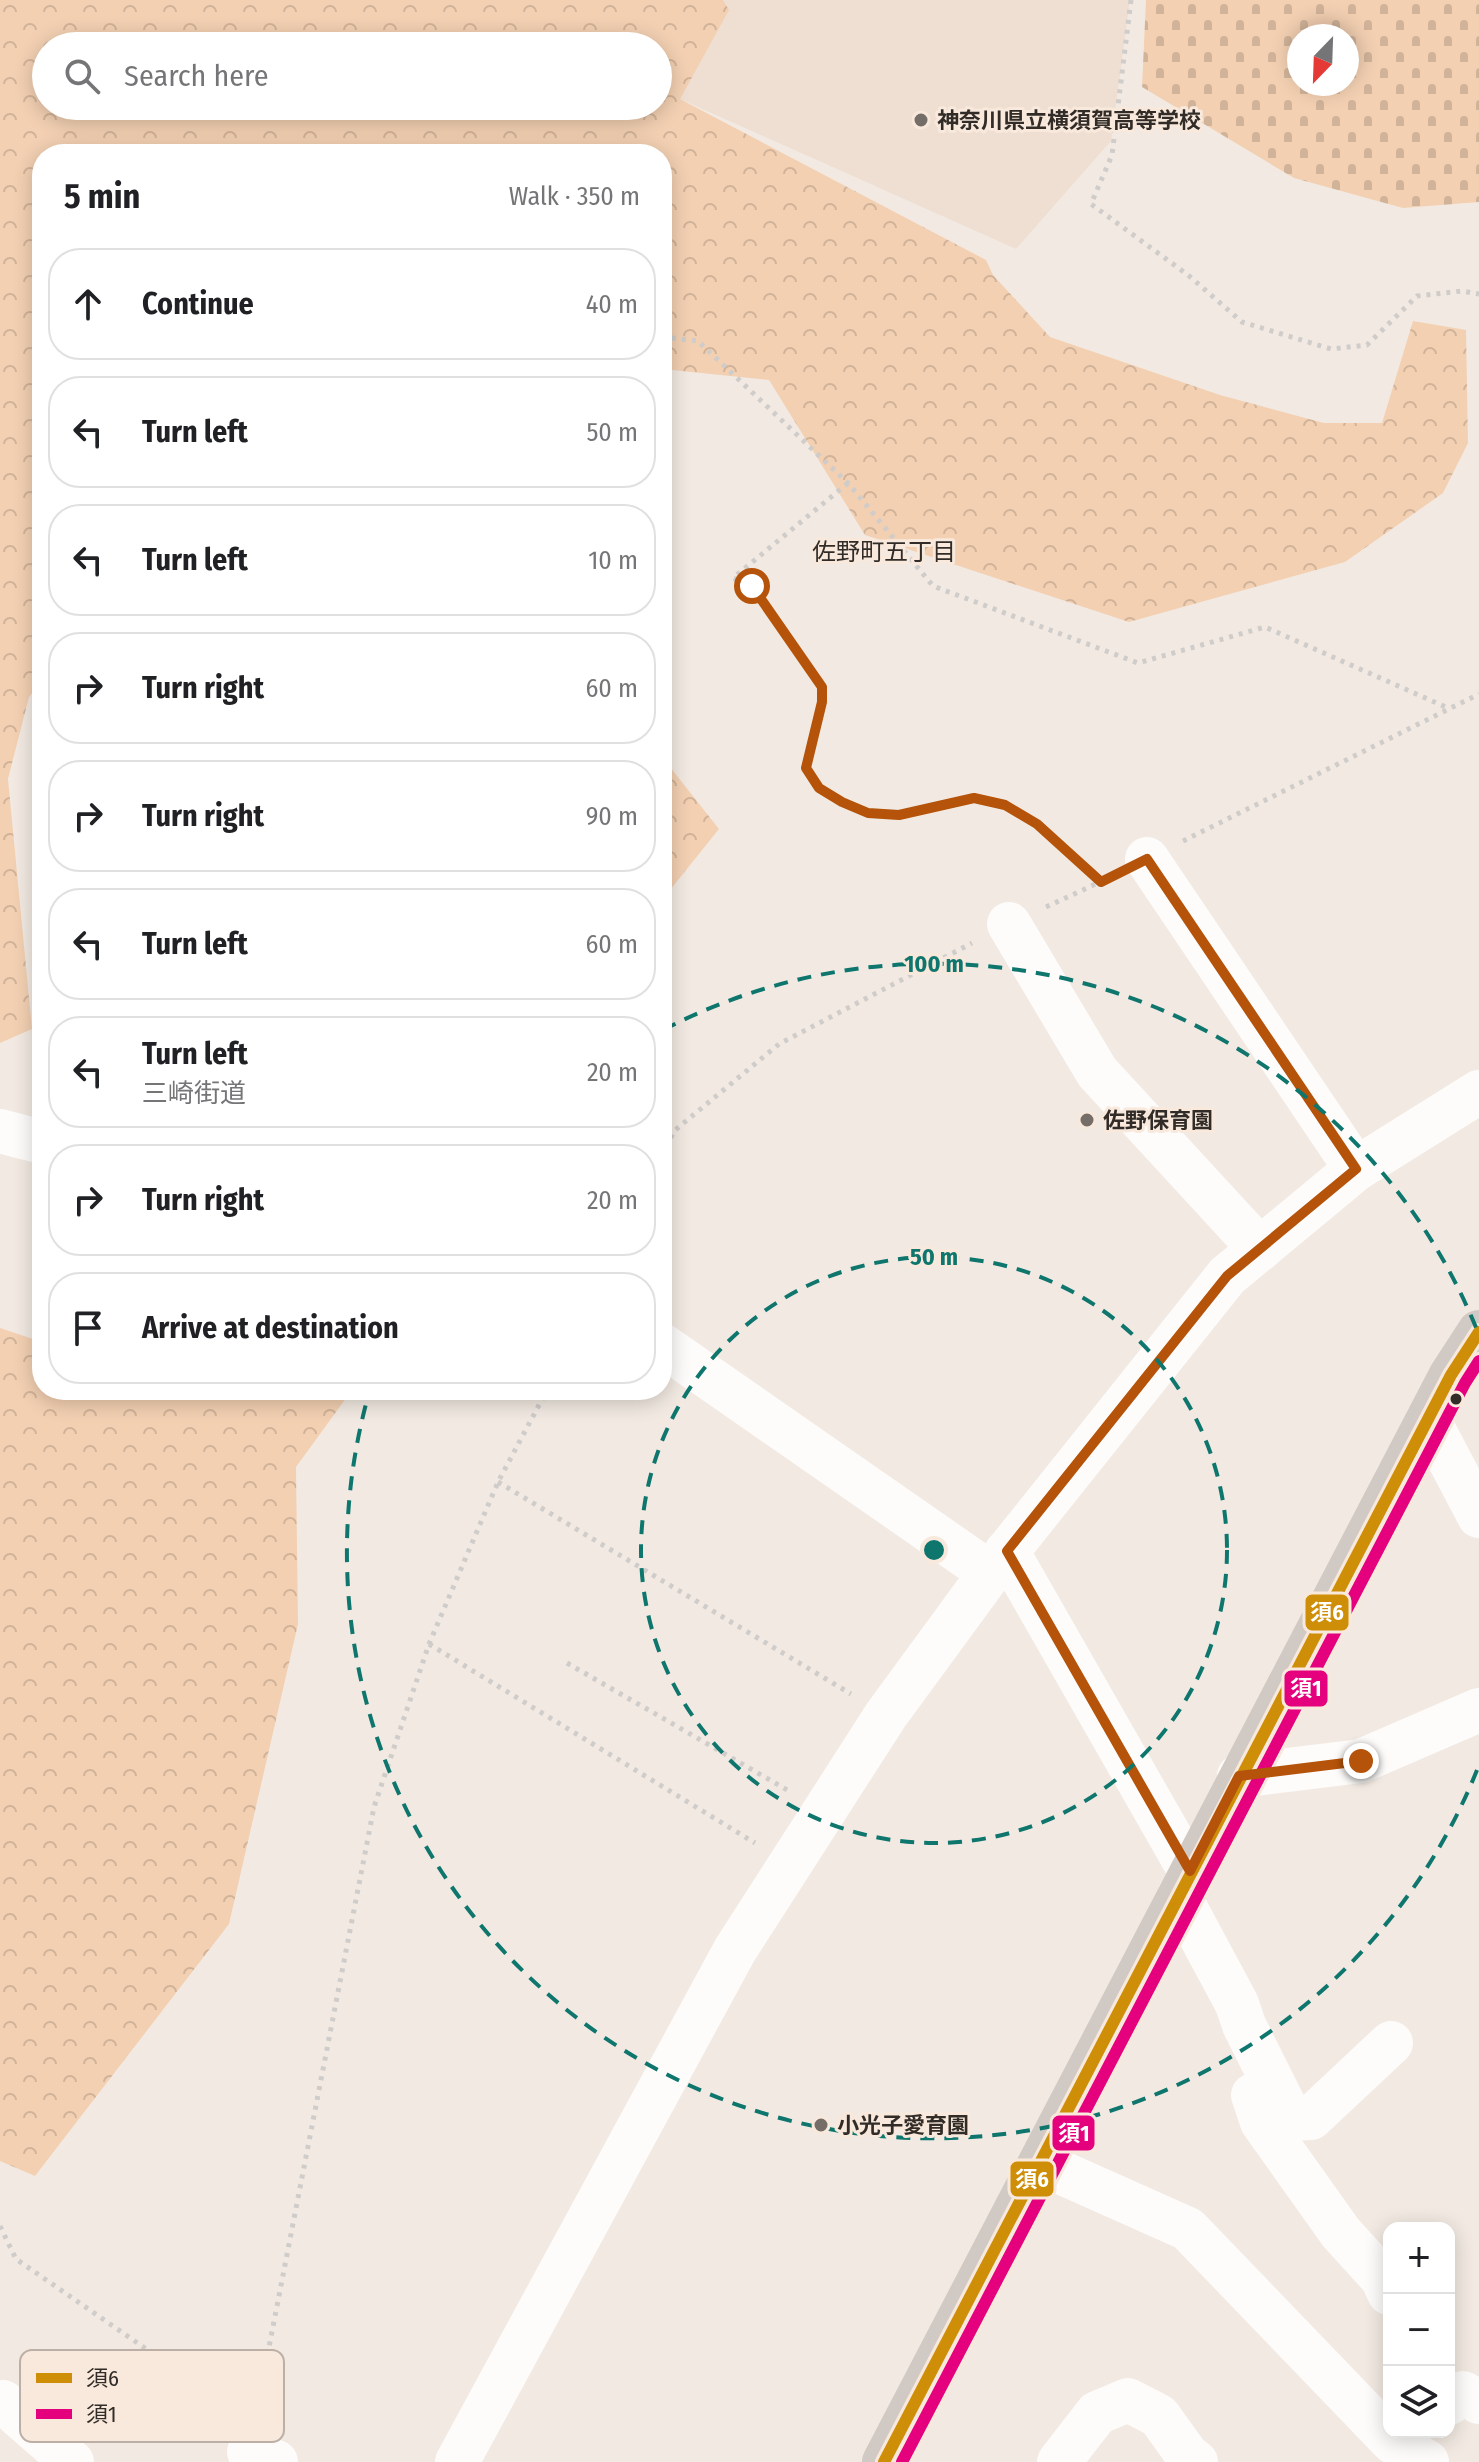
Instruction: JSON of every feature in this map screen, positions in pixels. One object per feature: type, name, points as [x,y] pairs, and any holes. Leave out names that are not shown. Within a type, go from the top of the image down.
[{"type":"main road","points":[[884,2462],[1239,1776],[1451,1375],[1479,1332]]},
{"type":"street","points":[[1147,859],[1356,1169]]},
{"type":"street","points":[[1009,924],[1097,1072],[1260,1249]]},
{"type":"street","points":[[457,2462],[735,1950],[886,1715],[999,1562],[1227,1276],[1356,1169],[1479,1092]]},
{"type":"street","points":[[0,1131],[32,1139]]},
{"type":"street","points":[[672,1351],[999,1562],[1184,1883],[1244,2025],[1291,2119],[1311,2118],[1391,2043]]},
{"type":"street","points":[[1428,1419],[1479,1516]]},
{"type":"street","points":[[1239,1776],[1361,1761],[1479,1710]]},
{"type":"street","points":[[1244,2025],[1238,2056],[1262,2122],[1341,2233],[1383,2280]]},
{"type":"street","points":[[1040,2163],[1188,2229],[1398,2450]]},
{"type":"street","points":[[1059,2462],[1097,2413],[1128,2400],[1159,2416],[1187,2455],[1196,2462]]},
{"type":"street","points":[[3,2402],[20,2417]]},
{"type":"street","points":[[49,2442],[72,2462]]},
{"type":"path","points":[[1131,0],[1112,155],[1091,204],[1188,275],[1242,322],[1331,349],[1367,345],[1417,296],[1462,291],[1479,294]]},
{"type":"path","points":[[672,338],[698,341],[848,483],[933,586],[1138,663],[1265,627],[1449,709]]},
{"type":"path","points":[[848,483],[733,578],[752,586],[822,687],[822,702],[806,768],[819,788],[868,813],[899,815],[974,798],[1005,805],[1037,824],[1101,882]]},
{"type":"path","points":[[672,1135],[779,1044],[1009,924],[1101,882],[1479,694]]},
{"type":"path","points":[[268,2350],[374,1807],[429,1644],[498,1482],[542,1400]]},
{"type":"path","points":[[498,1482],[886,1715]]},
{"type":"path","points":[[429,1644],[790,1865]]},
{"type":"path","points":[[567,1663],[824,1811]]},
{"type":"path","points":[[0,2226],[16,2259],[148,2350]]},
{"type":"shaded area","name":"神奈川県立横須賀高等学校","points":[[654,0],[1130,0],[1111,141],[1016,249],[680,99],[672,69],[672,32],[662,32]]},
{"type":"green space","points":[[0,0],[723,0],[729,10],[680,99],[986,260],[993,275],[1050,337],[1220,395],[1324,423],[1382,423],[1413,321],[1466,330],[1468,443],[1443,493],[1345,562],[1129,622],[865,535],[769,380],[672,370],[672,144],[32,144],[32,694],[8,779],[32,1029],[0,1043]]},
{"type":"green space","points":[[1146,0],[1479,0],[1479,202],[1403,208],[1294,178],[1142,87]]},
{"type":"green space","points":[[672,770],[719,829],[672,888]]},
{"type":"green space","points":[[0,1328],[32,1339],[32,1400],[345,1400],[296,1467],[298,1624],[229,1924],[35,2176],[0,2161]]},
{"type":"transit line","name":"須6","points":[[884,2462],[1451,1375],[1479,1332]]},
{"type":"transit line","name":"須1","points":[[902,2462],[1479,1361]]},
{"type":"place","name":"神奈川県立横須賀高等学校","points":[[921,120]]},
{"type":"place","name":"佐野保育園","points":[[1087,1120]]},
{"type":"place","name":"小光子愛育園","points":[[821,2125]]},
{"type":"district","name":"佐野町五丁目","points":[[884,552]]},
{"type":"route","points":[[752,586],[822,687],[822,702],[806,768],[819,788],[868,813],[899,815],[974,798],[1005,805],[1037,824],[1101,882],[1147,859],[1356,1169],[1227,1276],[1007,1551],[1190,1871],[1239,1776],[1361,1761]]}]
